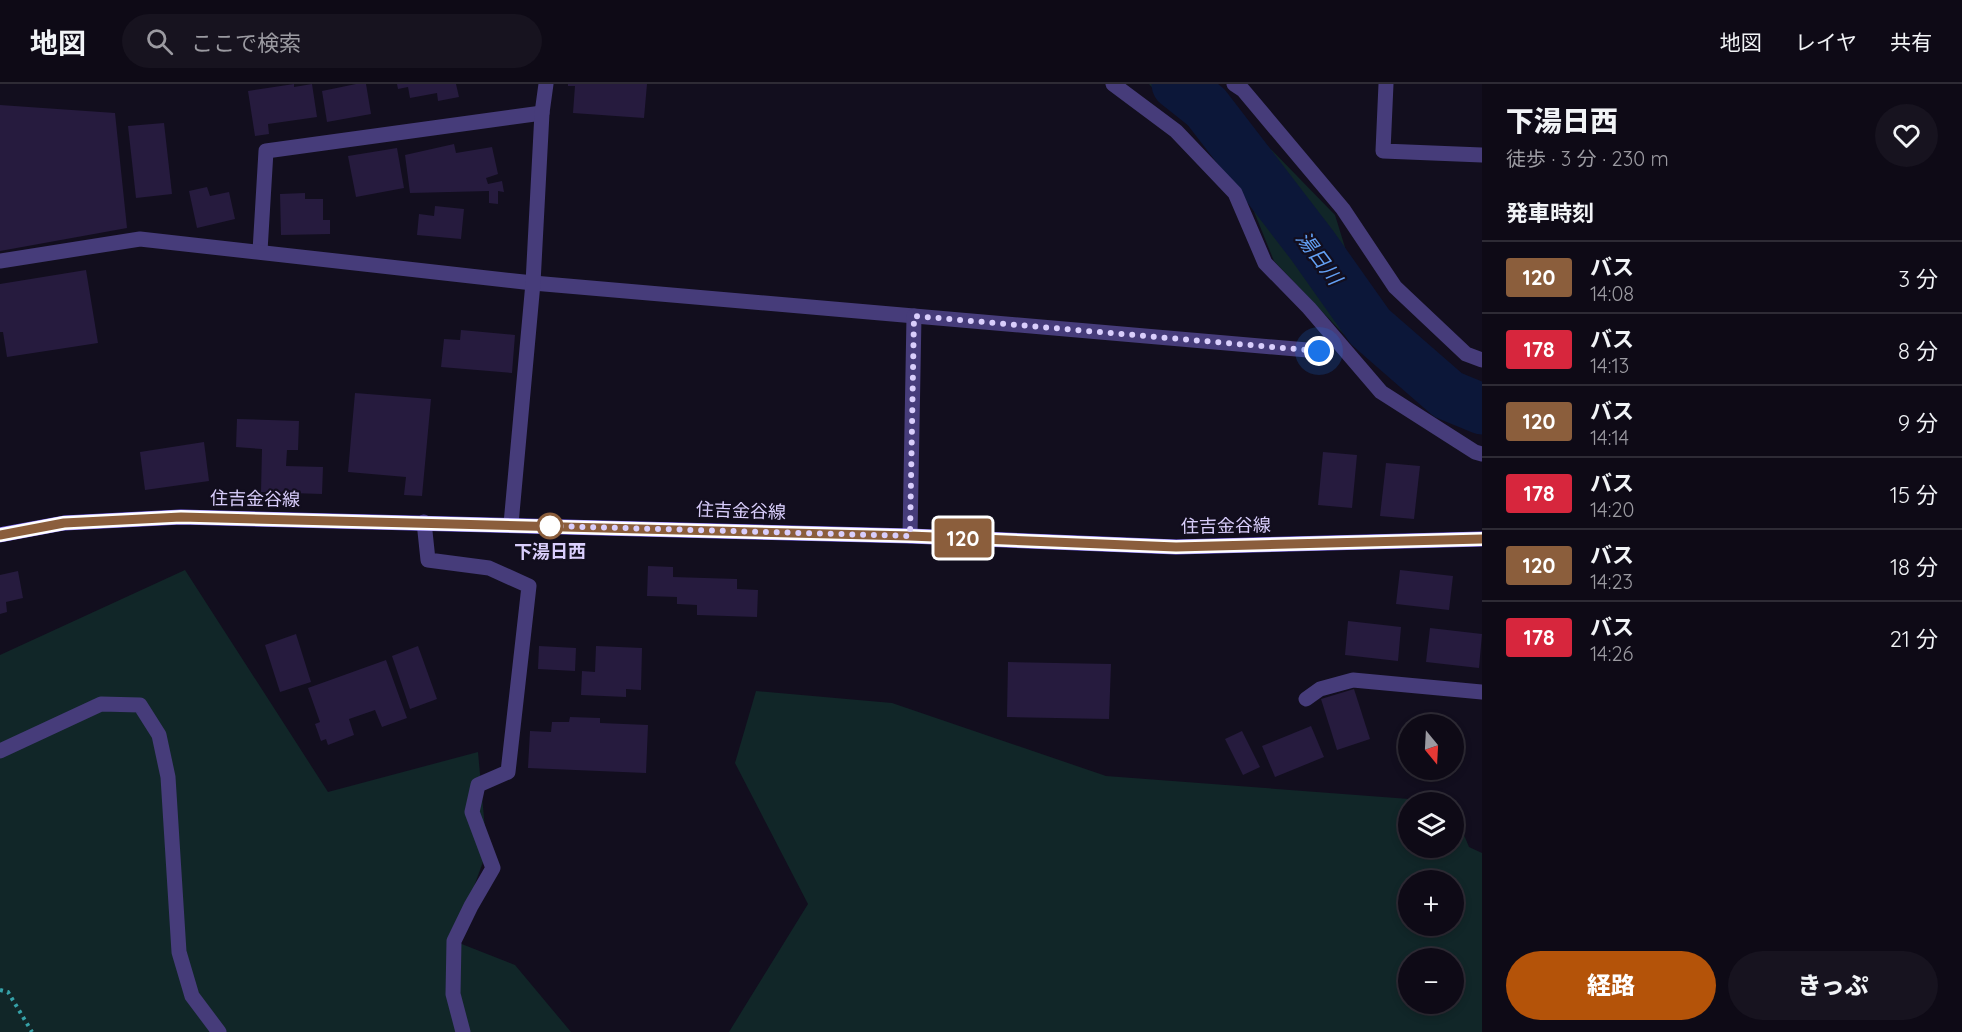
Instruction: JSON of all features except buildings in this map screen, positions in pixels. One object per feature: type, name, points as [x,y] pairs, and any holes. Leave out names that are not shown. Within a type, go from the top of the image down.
[{"type":"main road","name":"住吉金谷線","points":[[0,535],[64,523],[181,517],[910,536],[1176,547],[1482,539]]},
{"type":"street","points":[[512,524],[533,283],[542,113],[546,84]]},
{"type":"street","points":[[1113,84],[1176,131],[1235,193],[1265,263],[1309,308],[1381,392],[1475,452],[1482,454]]},
{"type":"street","points":[[1234,84],[1243,90],[1343,209],[1395,287],[1466,354],[1482,360]]},
{"type":"street","points":[[1386,84],[1383,151],[1482,155]]},
{"type":"street","points":[[260,251],[266,151],[542,113]]},
{"type":"street","points":[[0,261],[140,238],[533,283],[1319,351]]},
{"type":"street","points":[[910,536],[914,316]]},
{"type":"street","points":[[424,522],[428,560],[489,568],[529,586],[508,772],[478,785],[472,812],[493,868],[454,941],[453,994],[464,1032]]},
{"type":"street","points":[[1306,699],[1320,689],[1353,680],[1482,692]]},
{"type":"street","points":[[0,751],[102,704],[140,705],[159,735],[168,777],[179,952],[192,996],[219,1032]]},
{"type":"path","points":[[0,990],[8,992],[32,1032]]},
{"type":"green space","points":[[1149,84],[1202,84],[1217,94],[1335,215],[1361,299],[1447,368],[1482,383],[1482,422],[1426,396],[1353,344],[1274,261],[1242,182]]},
{"type":"green space","points":[[185,570],[328,792],[478,752],[487,851],[454,941],[515,965],[571,1032],[0,1032],[0,655]]},
{"type":"green space","points":[[756,691],[892,703],[1106,776],[1398,798],[1398,858],[1464,858],[1464,835],[1469,847],[1482,853],[1482,1032],[729,1032],[808,904],[735,763]]},
{"type":"waterway","name":"湯日川","points":[[1177,84],[1206,107],[1312,245],[1370,327],[1448,395],[1482,409]]},
{"type":"bus line","name":"120","points":[[0,535],[64,523],[181,517],[910,536],[1176,547],[1482,539]]},
{"type":"place","name":"下湯日西","points":[[550,526]]},
{"type":"route","points":[[550,526],[910,536],[914,316],[1319,351]]}]
